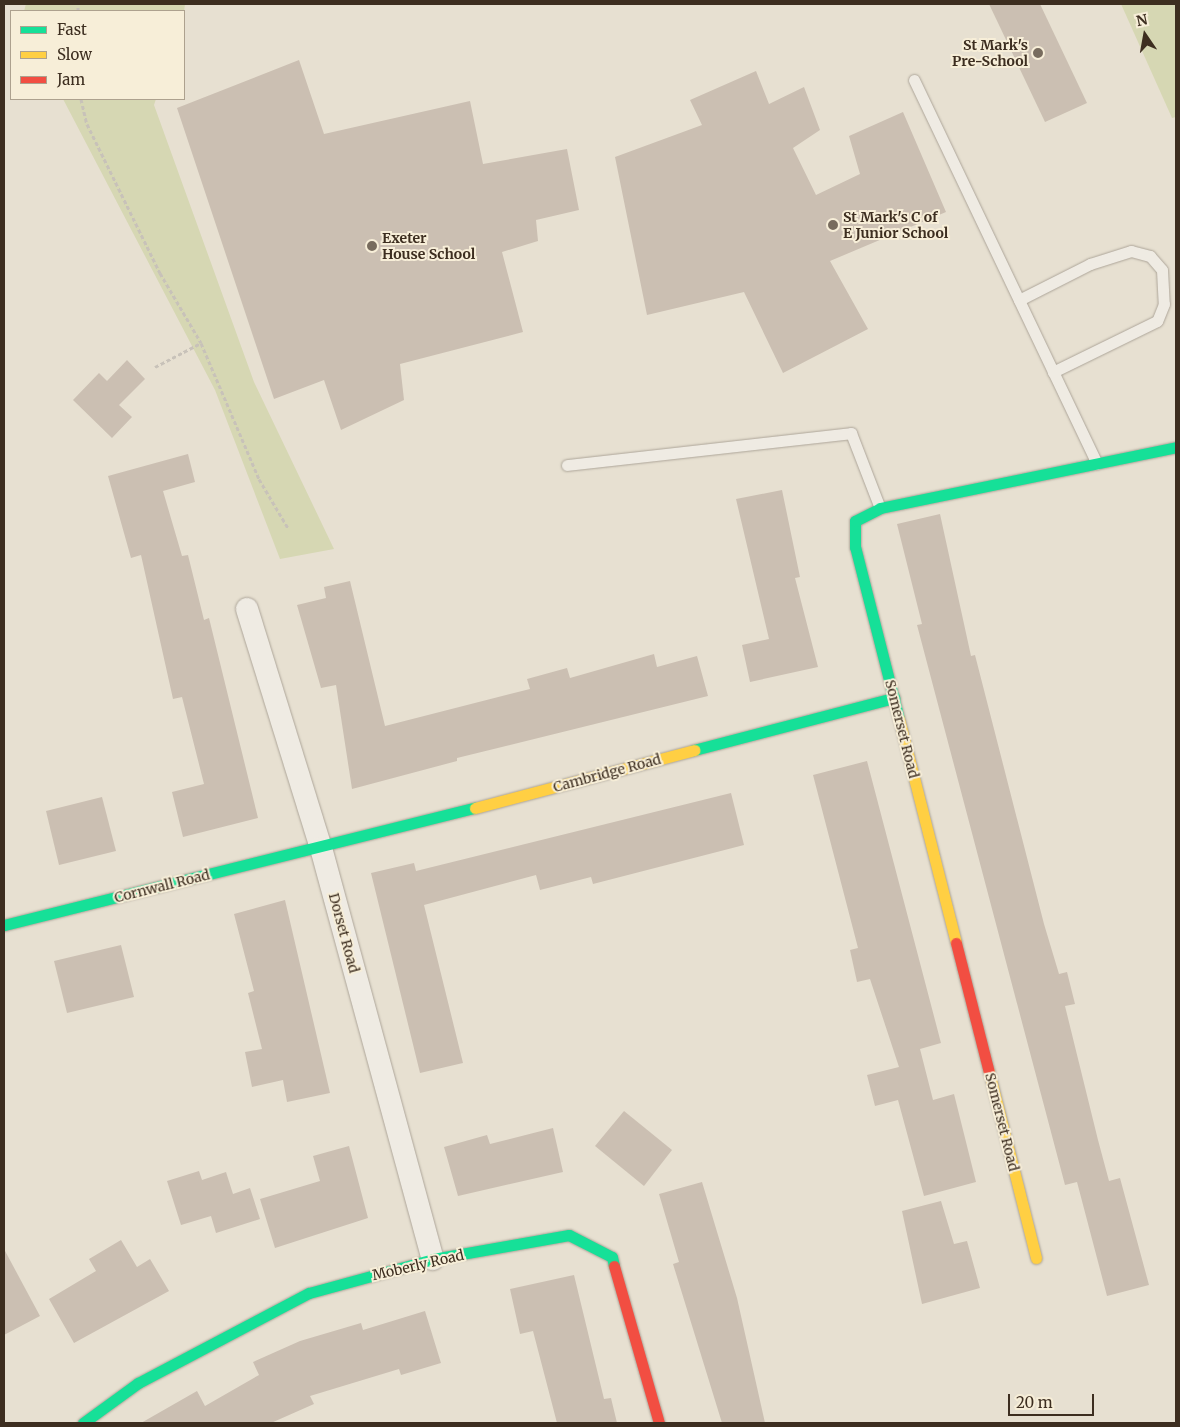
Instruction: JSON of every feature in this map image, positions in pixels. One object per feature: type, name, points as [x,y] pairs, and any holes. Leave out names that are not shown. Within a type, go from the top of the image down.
[{"type":"street","name":"Somerset Road","points":[[1036,1258],[855,547],[855,521],[880,508],[1097,465],[1176,447]]},
{"type":"street","name":"Dorset Road","points":[[248,609],[321,848],[434,1259]]},
{"type":"street","name":"Cambridge Road","points":[[321,848],[894,698]]},
{"type":"street","name":"Cornwall Road","points":[[4,925],[321,848]]},
{"type":"street","name":"Moberly Road","points":[[83,1423],[138,1383],[309,1293],[434,1259],[569,1235],[612,1257],[659,1423]]},
{"type":"lane","points":[[914,80],[1097,465]]},
{"type":"lane","points":[[1019,300],[1118,254],[1132,251],[1150,256],[1162,270],[1164,304],[1157,322],[1054,372]]},
{"type":"lane","points":[[567,464],[851,433],[880,508]]},
{"type":"path","points":[[81,100],[87,124],[152,257],[201,343],[259,479],[288,528]]},
{"type":"path","points":[[155,367],[201,343]]},
{"type":"green space","points":[[26,4],[185,4],[184,10],[24,10]]},
{"type":"green space","points":[[1121,4],[1176,4],[1176,117],[1172,118]]},
{"type":"green space","points":[[64,100],[156,100],[154,105],[254,382],[334,549],[280,559],[215,390]]},
{"type":"building","name":"St Mark's Pre-School","points":[[989,4],[1040,4],[1087,103],[1045,122]]},
{"type":"building","name":"Exeter House School","points":[[299,60],[324,134],[470,101],[483,164],[567,149],[579,210],[536,220],[538,241],[502,252],[523,332],[400,364],[404,400],[341,430],[324,380],[274,399],[177,108]]},
{"type":"building","name":"St Mark's C of E Junior School","points":[[756,71],[769,104],[804,87],[820,130],[793,148],[816,195],[860,174],[849,136],[903,112],[946,212],[830,261],[868,329],[783,373],[744,292],[647,315],[615,157],[702,125],[690,100]]},
{"type":"building","points":[[127,360],[145,379],[119,405],[132,417],[112,438],[73,400],[99,373],[107,381]]},
{"type":"building","points":[[188,454],[195,482],[163,491],[182,556],[188,555],[204,620],[209,618],[258,818],[183,837],[172,792],[204,784],[182,697],[173,699],[141,555],[131,558],[108,476]]},
{"type":"building","points":[[782,490],[800,577],[795,578],[818,667],[750,682],[742,645],[769,639],[736,499]]},
{"type":"building","points":[[940,514],[971,656],[975,655],[1044,924],[1059,974],[1067,972],[1075,1004],[1065,1006],[1109,1181],[1120,1178],[1149,1285],[1107,1296],[1077,1182],[1065,1185],[917,625],[922,624],[897,524]]},
{"type":"building","points":[[350,581],[385,726],[530,689],[527,679],[567,668],[570,678],[654,654],[657,667],[697,656],[708,696],[457,758],[457,761],[352,789],[336,685],[321,688],[297,605],[326,598],[324,587]]},
{"type":"building","points":[[867,761],[941,1043],[920,1049],[933,1100],[954,1094],[976,1182],[924,1196],[898,1100],[875,1106],[867,1075],[899,1067],[870,979],[857,982],[850,950],[858,948],[813,775]]},
{"type":"building","points":[[731,793],[744,845],[593,884],[591,877],[540,890],[536,875],[424,905],[463,1063],[420,1073],[371,873],[414,863],[416,871]]},
{"type":"building","points":[[102,797],[116,851],[59,865],[46,811]]},
{"type":"building","points":[[285,900],[330,1093],[287,1102],[283,1080],[252,1087],[245,1052],[262,1049],[248,993],[254,991],[234,914]]},
{"type":"building","points":[[121,945],[134,997],[67,1013],[54,961]]},
{"type":"building","points":[[624,1111],[672,1150],[644,1186],[595,1146]]},
{"type":"building","points":[[553,1128],[563,1172],[458,1196],[444,1147],[487,1135],[490,1144]]},
{"type":"building","points":[[349,1146],[368,1218],[275,1248],[260,1199],[320,1181],[313,1156]]},
{"type":"building","points":[[199,1171],[202,1180],[226,1172],[233,1194],[250,1188],[260,1219],[216,1233],[211,1216],[181,1225],[167,1181]]},
{"type":"building","points":[[702,1182],[737,1298],[765,1423],[722,1423],[673,1264],[679,1262],[659,1194]]},
{"type":"building","points":[[941,1201],[954,1244],[967,1241],[980,1288],[922,1304],[902,1211]]},
{"type":"building","points":[[121,1240],[137,1267],[150,1259],[169,1291],[74,1343],[49,1299],[96,1271],[89,1259]]},
{"type":"building","points":[[4,1249],[40,1316],[4,1335]]},
{"type":"building","points":[[574,1275],[604,1399],[611,1398],[617,1423],[557,1423],[533,1331],[520,1334],[510,1289]]},
{"type":"building","points":[[425,1311],[441,1363],[401,1375],[399,1369],[310,1396],[314,1404],[271,1423],[141,1423],[197,1391],[205,1406],[259,1375],[253,1362],[300,1341],[361,1323],[363,1330]]},
{"type":"traffic: fast","points":[[899,719],[855,547],[855,521],[880,508],[1176,447]]},
{"type":"traffic: fast","points":[[694,750],[894,698]]},
{"type":"traffic: fast","points":[[4,925],[475,808]]},
{"type":"traffic: fast","points":[[83,1423],[138,1383],[309,1293],[433,1259],[569,1235],[612,1257],[614,1266]]},
{"type":"traffic: slow","points":[[899,719],[956,943]]},
{"type":"traffic: slow","points":[[475,808],[694,750]]},
{"type":"traffic: slow","points":[[989,1072],[1036,1258]]},
{"type":"traffic: jam","points":[[956,943],[989,1072]]},
{"type":"traffic: jam","points":[[614,1266],[659,1423]]},
{"type":"place","name":"St Mark's Pre-School","points":[[1038,53]]},
{"type":"place","name":"St Mark's C of E Junior School","points":[[833,225]]},
{"type":"place","name":"Exeter House School","points":[[372,246]]}]
